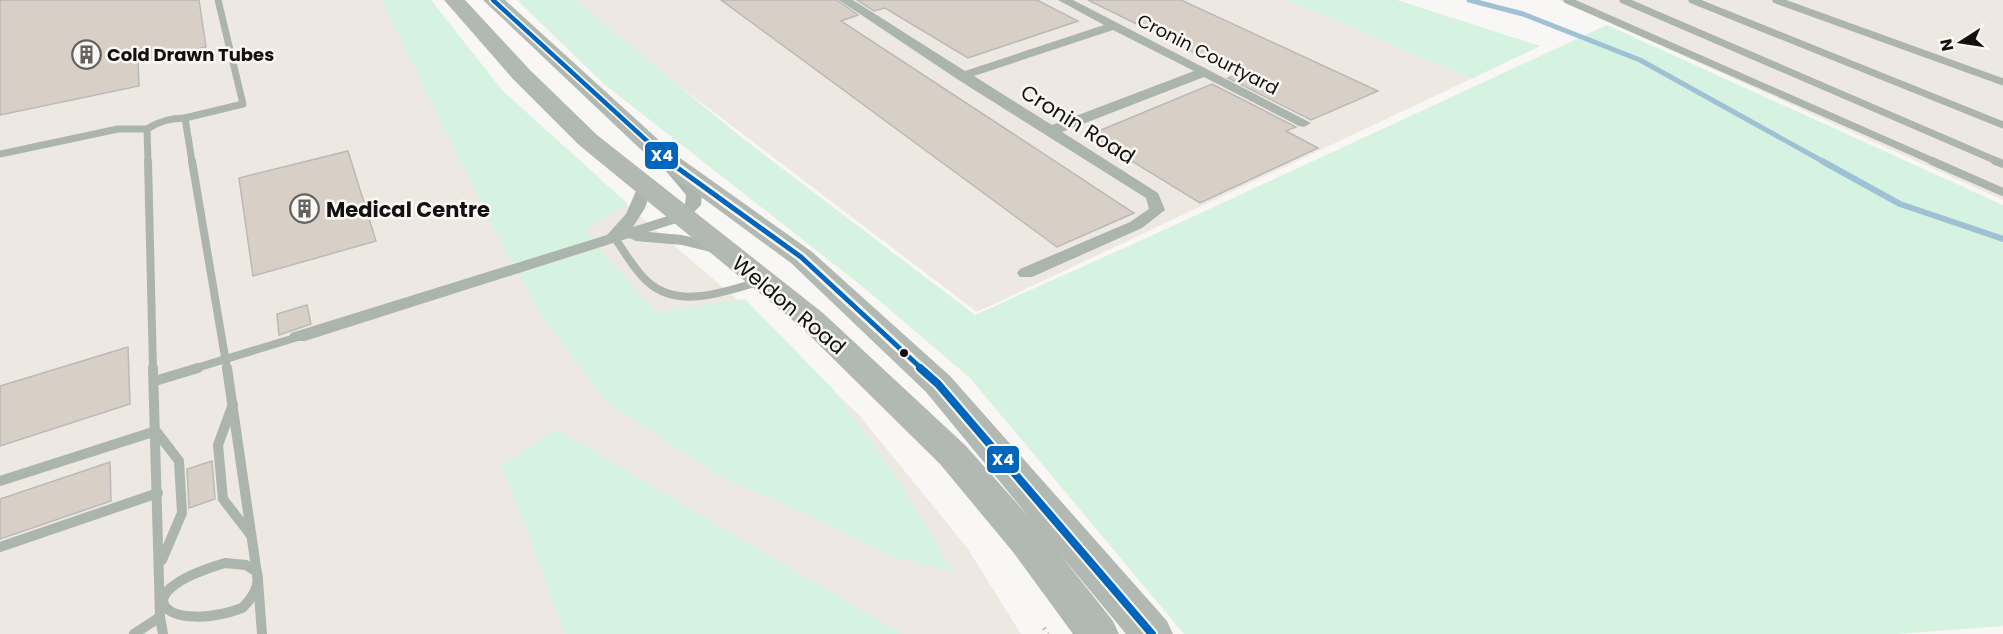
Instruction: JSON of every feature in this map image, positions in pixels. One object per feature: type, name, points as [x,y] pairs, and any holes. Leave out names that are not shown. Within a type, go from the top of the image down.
[{"type":"highway","name":"Weldon Road","points":[[454,0],[521,74],[588,140],[812,320],[953,455],[1027,541],[1098,634]]},
{"type":"highway","name":"Weldon Road","points":[[493,0],[664,158],[801,257],[938,384],[1152,634]]},
{"type":"street","name":"Cronin Road","points":[[845,0],[1153,196],[1157,210],[1136,225],[1026,273]]},
{"type":"street","name":"Cronin Courtyard","points":[[1064,0],[1304,123]]},
{"type":"street","points":[[963,76],[1113,26]]},
{"type":"street","points":[[1050,131],[1204,72]]},
{"type":"street","points":[[298,337],[680,216],[693,205],[694,194],[664,158]]},
{"type":"street","points":[[614,237],[626,226],[640,204],[644,187]]},
{"type":"street","points":[[614,237],[663,237],[723,250]]},
{"type":"lane","points":[[0,154],[118,129],[147,129],[166,118],[185,118],[243,104],[218,0]]},
{"type":"lane","points":[[1567,0],[2003,192]]},
{"type":"lane","points":[[1623,0],[2003,164]]},
{"type":"lane","points":[[1692,0],[2003,125]]},
{"type":"lane","points":[[1776,0],[2003,82]]},
{"type":"lane","points":[[185,118],[233,403],[258,581],[262,634]]},
{"type":"lane","points":[[147,129],[160,617],[168,633]]},
{"type":"lane","points":[[614,237],[650,284],[662,292],[694,297],[763,280]]},
{"type":"lane","points":[[155,381],[298,337]]},
{"type":"lane","points":[[233,403],[218,445],[224,499],[252,536]]},
{"type":"lane","points":[[0,481],[156,431]]},
{"type":"lane","points":[[156,431],[179,461],[182,513],[160,565]]},
{"type":"lane","points":[[0,547],[158,493]]},
{"type":"lane","points":[[134,634],[160,617],[166,601],[180,584],[210,567],[225,563],[250,566],[256,572],[258,581],[256,592],[248,604],[235,616],[211,628]]},
{"type":"shaded area","points":[[0,0],[425,0],[495,92],[739,301],[859,415],[968,549],[1021,634],[0,634]]},
{"type":"shaded area","points":[[566,0],[1288,0],[1471,79],[977,312]]},
{"type":"shaded area","points":[[1559,0],[2003,0],[2003,200]]},
{"type":"green space","points":[[381,0],[431,0],[502,90],[628,204],[587,229],[606,256],[656,312],[745,299],[832,388],[898,479],[954,573],[891,556],[825,523],[718,475],[606,402],[540,314],[497,235]]},
{"type":"green space","points":[[517,0],[576,0],[737,134],[975,315],[1607,25],[2003,205],[2003,626],[1897,634],[1184,634],[970,378],[863,287],[604,84]]},
{"type":"green space","points":[[1288,0],[1397,0],[1540,46],[1471,79]]},
{"type":"green space","points":[[556,429],[902,634],[565,634],[502,466]]},
{"type":"building","name":"Cold Drawn Tubes","points":[[0,0],[199,0],[206,47],[138,61],[139,86],[0,115]]},
{"type":"building","points":[[721,0],[837,0],[858,15],[841,21],[1134,213],[1057,247]]},
{"type":"building","points":[[857,0],[1037,0],[1078,21],[968,58],[885,8],[874,11]]},
{"type":"building","points":[[1088,0],[1181,0],[1378,91],[1311,120],[1228,78],[1238,74]]},
{"type":"building","points":[[1212,84],[1296,127],[1286,131],[1318,148],[1200,203],[1089,135]]},
{"type":"building","name":"Medical Centre","points":[[348,151],[376,241],[253,276],[239,178]]},
{"type":"building","points":[[307,305],[311,324],[279,335],[277,314]]},
{"type":"building","points":[[128,347],[130,404],[0,446],[0,386]]},
{"type":"building","points":[[212,461],[215,499],[189,508],[187,469]]},
{"type":"building","points":[[110,462],[111,501],[0,539],[0,499]]},
{"type":"waterway","points":[[1469,0],[1523,14],[1640,60],[1824,162]]},
{"type":"waterway","points":[[1822,161],[1900,204],[2003,239]]},
{"type":"transit line","name":"X4","points":[[493,0],[664,158],[801,257],[938,384],[1152,634]]},
{"type":"place","name":"Cold Drawn Tubes","points":[[86,54]]},
{"type":"place","name":"Medical Centre","points":[[305,209]]}]
